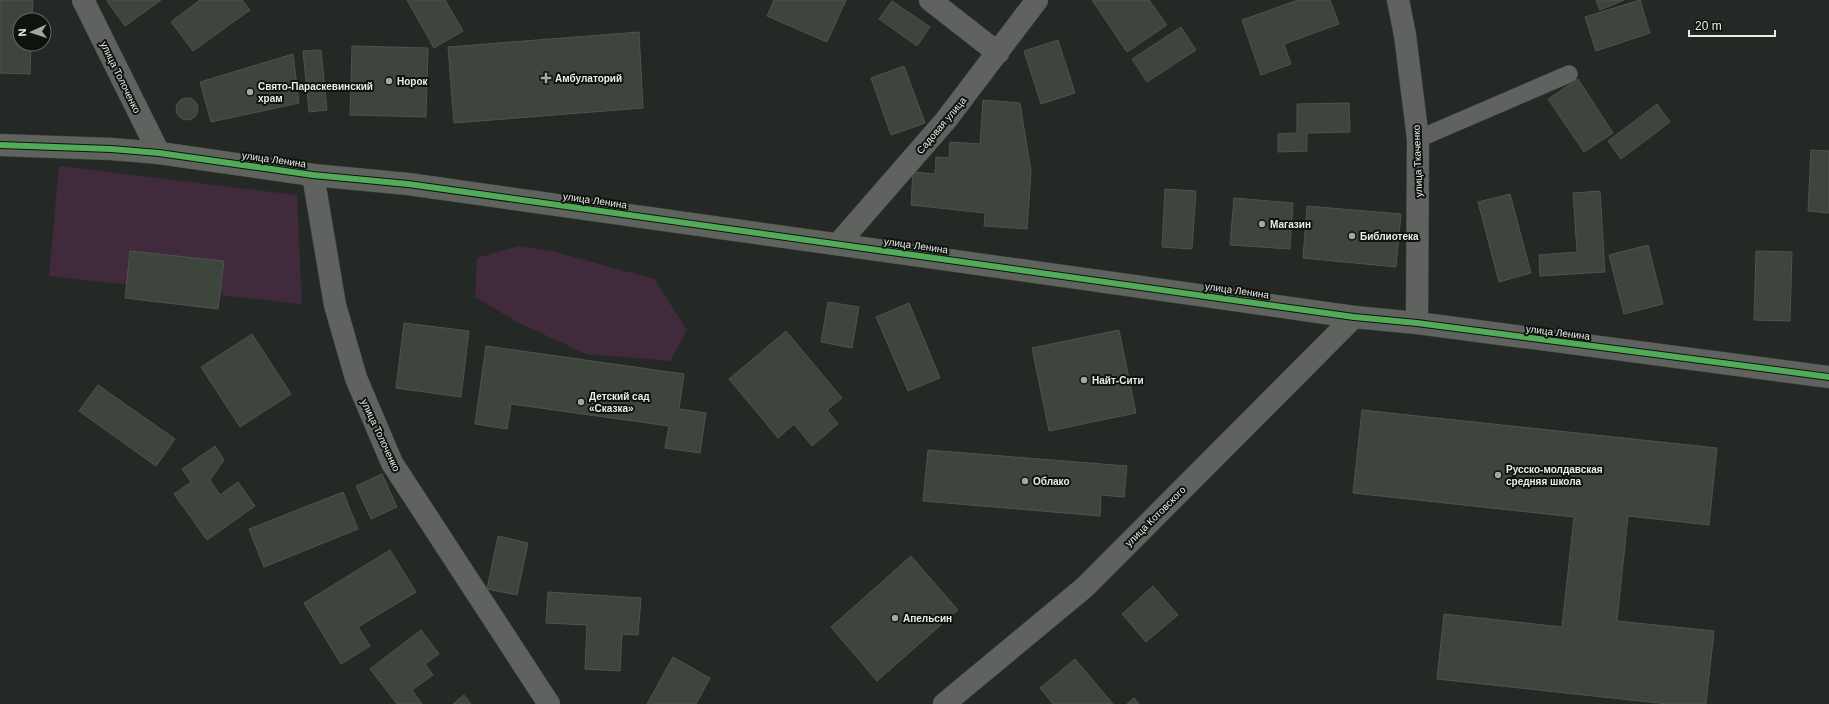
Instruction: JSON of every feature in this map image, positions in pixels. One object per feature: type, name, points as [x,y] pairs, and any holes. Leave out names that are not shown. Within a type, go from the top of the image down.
[{"type":"street","name":"улица Толоченко","points":[[83,0],[159,153]]},
{"type":"street","points":[[930,0],[998,53]]},
{"type":"street","name":"Садовая улица","points":[[838,244],[946,120],[1038,0]]},
{"type":"street","name":"улица Ткаченко","points":[[1398,0],[1405,35],[1418,139],[1417,322]]},
{"type":"street","name":"улица Ленина","points":[[0,145],[111,149],[159,153],[313,175],[408,184],[1354,317],[1417,322],[1829,377]]},
{"type":"street","name":"улица Толоченко","points":[[313,175],[335,305],[356,378],[392,463],[549,704]]},
{"type":"street","name":"улица Котовского","points":[[944,704],[1084,586],[1354,317]]},
{"type":"lane","points":[[1418,139],[1569,74]]},
{"type":"shaded area","points":[[59,166],[297,195],[302,304],[49,276]]},
{"type":"shaded area","points":[[518,246],[552,251],[654,279],[687,330],[670,361],[586,354],[517,322],[475,297],[477,258]]},
{"type":"building","points":[[0,0],[33,0],[32,12],[12,12],[12,52],[31,52],[30,74],[0,73]]},
{"type":"building","points":[[161,0],[125,26],[107,1]]},
{"type":"building","points":[[200,0],[242,0],[250,10],[193,51],[171,22]]},
{"type":"building","points":[[407,0],[445,0],[463,31],[434,48]]},
{"type":"building","points":[[774,0],[846,0],[827,42],[767,16]]},
{"type":"building","points":[[1092,0],[1149,0],[1167,25],[1127,52]]},
{"type":"building","points":[[1298,0],[1330,0],[1339,24],[1284,44],[1291,64],[1261,75],[1242,20]]},
{"type":"building","points":[[1596,0],[1624,0],[1600,10]]},
{"type":"building","points":[[1640,0],[1650,33],[1596,51],[1585,17]]},
{"type":"building","points":[[892,1],[930,27],[917,46],[879,19]]},
{"type":"building","points":[[1181,27],[1196,50],[1147,82],[1132,59]]},
{"type":"building","name":"Амбулаторий","points":[[639,32],[643,108],[454,123],[448,47]]},
{"type":"building","points":[[1058,40],[1075,93],[1041,104],[1024,51]]},
{"type":"building","name":"Норок","points":[[352,46],[428,48],[426,117],[350,115]]},
{"type":"building","points":[[321,50],[327,110],[309,112],[303,51]]},
{"type":"building","name":"Свято-Параскевинский храм","points":[[293,54],[299,103],[211,122],[200,82]]},
{"type":"building","points":[[904,66],[925,123],[891,135],[871,78]]},
{"type":"building","points":[[1578,79],[1613,133],[1584,152],[1548,99]]},
{"type":"building","points":[[187,98],[195,101],[198,109],[195,117],[187,120],[179,117],[176,109],[179,101]]},
{"type":"building","points":[[983,100],[1020,103],[1031,172],[1027,229],[984,226],[985,213],[911,205],[913,172],[935,174],[936,157],[949,158],[950,142],[980,144]]},
{"type":"building","points":[[1349,103],[1350,132],[1307,133],[1307,151],[1278,152],[1278,134],[1297,133],[1297,104]]},
{"type":"building","points":[[1657,104],[1670,122],[1621,159],[1608,141]]},
{"type":"building","points":[[1811,150],[1829,151],[1829,213],[1808,211]]},
{"type":"building","points":[[1165,189],[1196,191],[1192,249],[1162,247]]},
{"type":"building","points":[[1600,191],[1605,272],[1540,276],[1539,255],[1577,252],[1573,193]]},
{"type":"building","points":[[1510,194],[1531,273],[1499,282],[1478,202]]},
{"type":"building","name":"Магазин","points":[[1234,198],[1293,203],[1290,249],[1230,245]]},
{"type":"building","name":"Библиотека","points":[[1307,206],[1401,214],[1396,267],[1303,258]]},
{"type":"building","points":[[1648,245],[1663,304],[1624,314],[1609,255]]},
{"type":"building","points":[[130,251],[224,261],[218,309],[125,298]]},
{"type":"building","points":[[1756,251],[1792,252],[1790,321],[1754,320]]},
{"type":"building","points":[[828,302],[859,307],[852,348],[821,342]]},
{"type":"building","points":[[909,303],[940,378],[908,391],[876,317]]},
{"type":"building","points":[[404,323],[469,331],[461,397],[396,388]]},
{"type":"building","name":"Найт-Сити","points":[[1119,330],[1136,413],[1049,431],[1032,348]]},
{"type":"building","points":[[786,331],[842,398],[827,410],[838,424],[812,446],[794,424],[778,438],[729,379]]},
{"type":"building","points":[[252,334],[291,394],[240,427],[201,367]]},
{"type":"building","points":[[486,346],[684,374],[679,409],[706,413],[700,453],[665,448],[669,426],[511,404],[507,429],[475,424]]},
{"type":"building","points":[[98,385],[175,439],[156,466],[79,411]]},
{"type":"building","points":[[1362,410],[1717,448],[1709,525],[1628,516],[1617,621],[1714,631],[1706,704],[1667,704],[1437,679],[1444,614],[1562,627],[1574,517],[1353,493]]},
{"type":"building","points":[[215,446],[224,460],[210,480],[220,495],[238,482],[255,506],[207,540],[174,494],[191,482],[182,469]]},
{"type":"building","name":"Облако","points":[[928,450],[1127,466],[1124,497],[1101,495],[1100,516],[923,501]]},
{"type":"building","points":[[382,474],[397,507],[371,519],[356,486]]},
{"type":"building","points":[[343,492],[358,529],[264,567],[249,529]]},
{"type":"building","points":[[498,536],[528,543],[517,595],[487,589]]},
{"type":"building","points":[[390,550],[416,592],[358,627],[370,646],[341,664],[304,603]]},
{"type":"building","name":"Апельсин","points":[[911,556],[958,610],[877,681],[831,627]]},
{"type":"building","points":[[1153,586],[1178,615],[1146,642],[1122,614]]},
{"type":"building","points":[[548,592],[641,598],[638,635],[622,634],[620,671],[585,669],[587,625],[546,623]]},
{"type":"building","points":[[421,630],[439,654],[425,664],[433,675],[412,690],[422,704],[397,704],[370,669]]},
{"type":"building","points":[[673,657],[710,678],[696,704],[647,704]]},
{"type":"building","points":[[1075,659],[1113,704],[1053,704],[1040,688]]},
{"type":"building","points":[[464,695],[471,704],[453,704]]},
{"type":"building","points":[[1134,698],[1139,704],[1127,704]]},
{"type":"cycle path","points":[[0,145],[111,149],[159,153],[313,175],[408,184],[1354,317],[1417,323],[1829,377]]},
{"type":"place","name":"Амбулаторий","points":[[546,78]]},
{"type":"place","name":"Норок","points":[[389,81]]},
{"type":"place","name":"Свято-Параскевинский храм","points":[[250,92]]},
{"type":"place","name":"Магазин","points":[[1262,224]]},
{"type":"place","name":"Библиотека","points":[[1352,236]]},
{"type":"place","name":"Найт-Сити","points":[[1084,380]]},
{"type":"place","name":"Детский сад «Сказка»","points":[[581,402]]},
{"type":"place","name":"Русско-молдавская средняя школа","points":[[1498,475]]},
{"type":"place","name":"Облако","points":[[1025,481]]},
{"type":"place","name":"Апельсин","points":[[895,618]]}]
